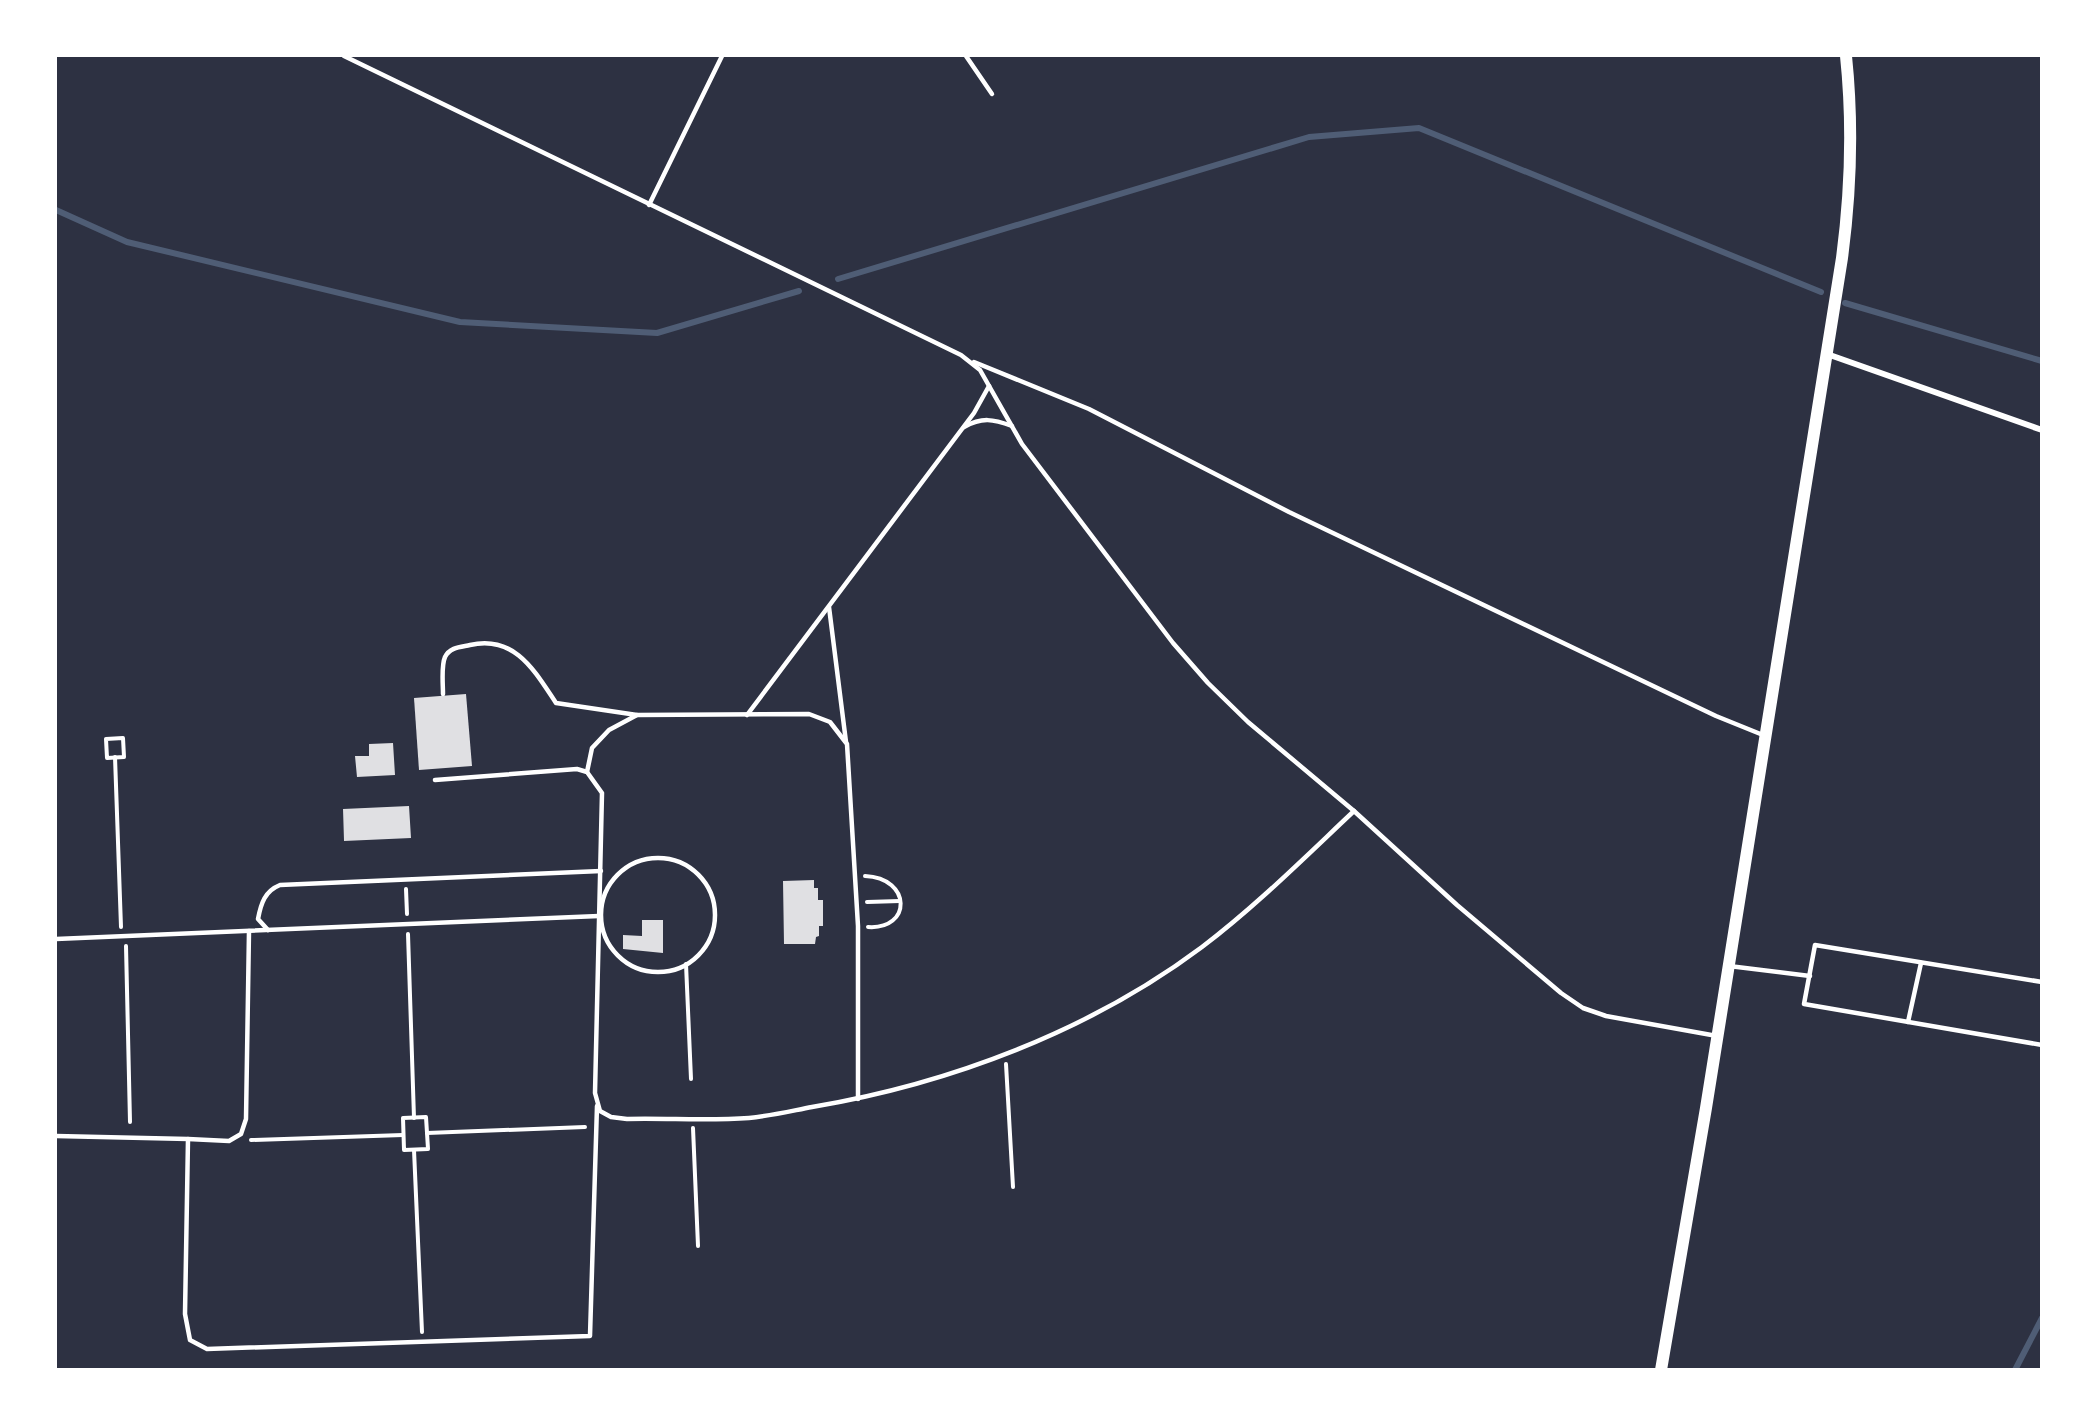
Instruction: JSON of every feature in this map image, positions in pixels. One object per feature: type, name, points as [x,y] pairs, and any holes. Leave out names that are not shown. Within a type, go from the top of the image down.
[{"type":"main road","points":[[1660,1370],[1718,1036],[1848,213],[1851,139],[1846,56]]},
{"type":"street","points":[[1827,354],[1937,390],[2042,430]]},
{"type":"lane","points":[[344,56],[486,122],[649,205],[774,263],[968,360],[1089,409],[1289,512],[1716,716],[1766,736]]},
{"type":"lane","points":[[649,205],[722,56]]},
{"type":"lane","points":[[966,56],[992,94]]},
{"type":"lane","points":[[968,360],[980,370],[1012,426],[1066,503],[1173,643],[1208,683],[1248,722],[1354,811],[1457,905],[1561,993],[1583,1008],[1606,1016],[1718,1036]]},
{"type":"lane","points":[[747,715],[962,429],[989,386]]},
{"type":"lane","points":[[962,429],[977,420],[992,419],[1012,426]]},
{"type":"lane","points":[[829,607],[847,744],[857,902],[858,1099]]},
{"type":"lane","points":[[443,694],[445,657],[453,648],[479,643],[506,645],[531,666],[556,703],[637,716],[809,714],[830,722],[847,744]]},
{"type":"lane","points":[[587,772],[592,748],[609,730],[637,716]]},
{"type":"lane","points":[[188,1139],[185,1314],[190,1340],[207,1349],[590,1336],[597,1106],[602,793],[587,772],[578,769],[435,780]]},
{"type":"lane","points":[[597,1106],[600,1111],[611,1117],[750,1118],[858,1099],[953,1075],[1006,1055],[1119,1001],[1200,948],[1248,911],[1354,811]]},
{"type":"lane","points":[[663,857],[682,862],[704,880],[715,906],[715,925],[709,942],[697,957],[687,964],[664,972],[645,971],[628,964],[614,952],[604,935],[599,916],[608,889],[626,866],[644,858],[663,857]]},
{"type":"lane","points":[[268,930],[258,919],[261,905],[269,890],[280,885],[601,871]]},
{"type":"lane","points":[[56,939],[599,916]]},
{"type":"lane","points":[[56,1136],[229,1141],[241,1134],[246,1119],[249,931]]},
{"type":"lane","points":[[2042,982],[1815,945],[1804,1004],[2042,1045]]},
{"type":"lane","points":[[1908,1022],[1921,963]]},
{"type":"lane","points":[[1729,966],[1810,976]]},
{"type":"path","points":[[123,738],[124,757],[115,757],[107,758],[106,739],[123,738]]},
{"type":"path","points":[[115,757],[130,1122]]},
{"type":"path","points":[[855,875],[874,876],[894,885],[900,901],[900,909],[894,920],[885,927],[858,926]]},
{"type":"path","points":[[405,879],[414,1118]]},
{"type":"path","points":[[857,902],[900,901]]},
{"type":"path","points":[[687,964],[691,1079]]},
{"type":"path","points":[[1006,1055],[1012,1187]]},
{"type":"path","points":[[426,1117],[428,1149],[404,1150],[403,1118],[414,1118],[426,1117]]},
{"type":"path","points":[[693,1118],[698,1246]]},
{"type":"path","points":[[427,1133],[596,1126]]},
{"type":"path","points":[[229,1141],[403,1135]]},
{"type":"path","points":[[414,1150],[423,1342]]},
{"type":"building","points":[[466,694],[472,766],[419,770],[414,698]]},
{"type":"building","points":[[393,743],[395,775],[357,777],[355,756],[369,756],[369,744]]},
{"type":"building","points":[[409,806],[411,838],[344,841],[343,809]]},
{"type":"building","points":[[814,880],[814,888],[818,888],[818,900],[823,900],[823,926],[819,926],[819,936],[816,937],[815,944],[784,944],[783,881]]},
{"type":"building","points":[[642,920],[663,920],[663,953],[623,949],[623,935],[642,936]]},
{"type":"waterway","points":[[838,279],[1309,137],[1419,128],[1821,292]]},
{"type":"waterway","points":[[56,210],[127,242],[460,322],[657,333],[799,291]]},
{"type":"waterway","points":[[1845,303],[2042,361]]},
{"type":"waterway","points":[[2015,1370],[2042,1318]]}]
